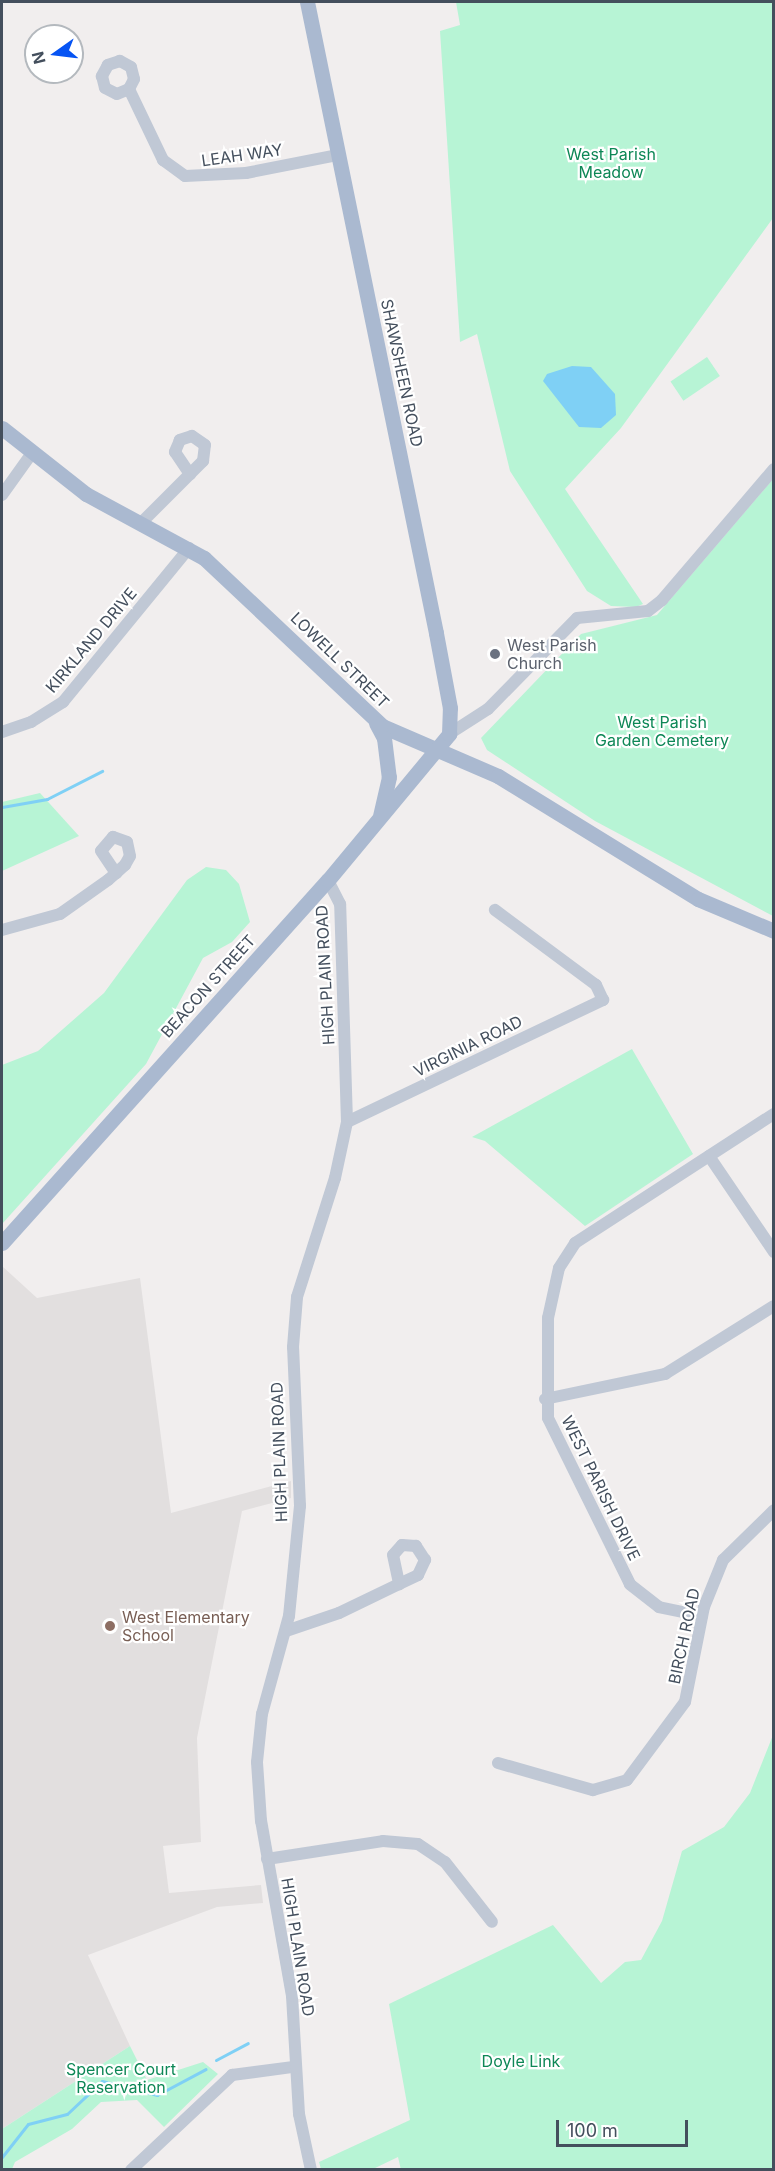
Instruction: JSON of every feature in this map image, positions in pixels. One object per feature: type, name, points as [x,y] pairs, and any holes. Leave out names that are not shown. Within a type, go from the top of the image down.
[{"type":"main road","name":"SHAWSHEEN ROAD","points":[[307,2],[434,624],[452,721],[449,734]]},
{"type":"main road","name":"LOWELL STREET","points":[[2,428],[86,494],[189,548],[235,583],[370,716],[438,750],[498,776],[698,898],[774,931]]},
{"type":"main road","points":[[370,716],[388,753],[389,777],[378,822]]},
{"type":"main road","points":[[438,750],[449,734]]},
{"type":"main road","name":"BEACON STREET","points":[[2,1243],[328,880],[438,750]]},
{"type":"street","name":"LEAH WAY","points":[[129,89],[163,160],[185,176],[238,174],[338,155]]},
{"type":"street","points":[[2,495],[32,453]]},
{"type":"street","points":[[449,734],[488,710],[577,618],[648,611],[662,600],[774,469]]},
{"type":"street","points":[[141,523],[190,474]]},
{"type":"street","name":"KIRKLAND DRIVE","points":[[2,732],[31,722],[63,702],[189,548]]},
{"type":"street","points":[[2,930],[60,915],[116,873]]},
{"type":"street","name":"HIGH PLAIN ROAD","points":[[311,2169],[293,2067],[292,1996],[267,1859],[257,1750],[286,1632],[300,1506],[293,1347],[297,1297],[335,1178],[346,1122],[340,904],[328,880]]},
{"type":"street","name":"VIRGINIA ROAD","points":[[346,1122],[603,1000],[596,985],[495,910]]},
{"type":"street","name":"WEST PARISH DRIVE","points":[[702,1616],[659,1607],[634,1590],[550,1424],[545,1399],[548,1318],[564,1257],[582,1237],[774,1114]]},
{"type":"street","points":[[710,1156],[774,1252]]},
{"type":"street","points":[[545,1399],[665,1374],[774,1306]]},
{"type":"street","name":"BIRCH ROAD","points":[[498,1763],[593,1791],[622,1784],[685,1702],[702,1616],[723,1560],[774,1510]]},
{"type":"street","points":[[286,1632],[399,1584]]},
{"type":"street","points":[[267,1859],[383,1841],[418,1844],[445,1862],[492,1922]]},
{"type":"street","points":[[130,2169],[232,2074],[293,2067]]},
{"type":"shaded area","name":"West Elementary School","points":[[2,1266],[37,1298],[140,1278],[171,1513],[291,1481],[291,1498],[242,1511],[197,1738],[201,1842],[163,1846],[169,1893],[261,1885],[263,1903],[217,1907],[88,1955],[130,2046],[2,2129]]},
{"type":"green space","name":"West Parish Meadow","points":[[456,2],[773,2],[773,218],[621,428],[565,489],[643,604],[636,607],[611,606],[587,591],[510,471],[477,334],[460,342],[440,31],[460,25]]},
{"type":"green space","points":[[707,357],[720,376],[683,401],[671,382]]},
{"type":"green space","name":"West Parish Garden Cemetery","points":[[773,479],[773,916],[595,821],[487,750],[481,738],[581,634],[657,615]]},
{"type":"green space","points":[[40,793],[79,836],[2,871],[2,802]]},
{"type":"green space","points":[[206,867],[226,870],[239,884],[250,922],[232,942],[203,958],[146,1064],[2,1224],[2,1065],[38,1051],[104,993],[187,880]]},
{"type":"green space","points":[[632,1049],[693,1154],[585,1226],[485,1141],[472,1137]]},
{"type":"green space","name":"Doyle Link","points":[[773,1735],[773,2169],[401,2170],[398,2157],[373,2169],[321,2169],[319,2162],[410,2120],[389,2004],[553,1925],[601,1983],[625,1962],[641,1960],[662,1921],[682,1851],[724,1827],[750,1793]]},
{"type":"green space","name":"Spencer Court Reservation","points":[[130,2046],[147,2080],[203,2062],[218,2074],[164,2127],[137,2100],[101,2102],[72,2129],[15,2162],[12,2169],[2,2169],[2,2129]]},
{"type":"water","points":[[572,366],[591,367],[615,394],[616,415],[601,428],[579,427],[543,381],[547,374]]},
{"type":"waterway","points":[[2,807],[47,799],[102,771]]},
{"type":"waterway","points":[[216,2060],[248,2043]]},
{"type":"waterway","points":[[2,2157],[28,2124],[67,2114],[102,2081],[157,2095],[206,2069]]},
{"type":"place","name":"West Parish Church","points":[[495,654]]},
{"type":"place","name":"West Elementary School","points":[[110,1626]]}]
